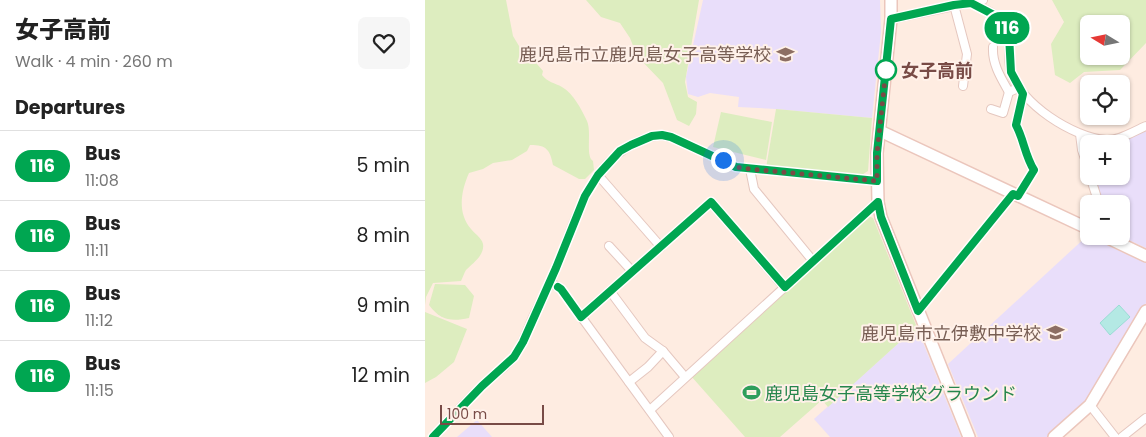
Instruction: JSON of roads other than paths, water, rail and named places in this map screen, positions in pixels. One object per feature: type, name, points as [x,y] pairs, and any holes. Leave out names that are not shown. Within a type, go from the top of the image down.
[{"type":"street","points":[[891,0],[891,19],[880,131],[877,181],[878,202],[881,217],[969,437]]},
{"type":"street","points":[[891,19],[983,0]]},
{"type":"street","points":[[971,3],[996,16],[1007,26],[1011,72],[1021,91],[1030,102],[1080,134],[1107,140],[1146,126]]},
{"type":"street","points":[[954,5],[967,54],[963,86]]},
{"type":"street","points":[[991,109],[1003,113],[1009,92],[996,69],[992,54],[993,47]]},
{"type":"street","points":[[1009,92],[1021,91]]},
{"type":"street","points":[[918,311],[1016,195],[1034,170],[1025,153],[1022,137],[1016,125],[1021,91]]},
{"type":"street","points":[[880,131],[1080,225]]},
{"type":"street","points":[[433,437],[482,386],[514,357],[523,342],[550,282],[585,196],[598,175],[620,151],[643,139],[662,135],[671,137],[736,167],[877,181]]},
{"type":"street","points":[[750,169],[754,189],[813,261]]},
{"type":"street","points":[[598,175],[661,246]]},
{"type":"street","points":[[581,317],[711,202],[785,287]]},
{"type":"street","points":[[650,410],[878,202]]},
{"type":"street","points":[[1124,245],[1146,256]]},
{"type":"street","points":[[609,246],[632,272]]},
{"type":"street","points":[[550,282],[561,289],[669,437]]},
{"type":"street","points":[[610,291],[645,338],[663,351],[685,377]]},
{"type":"street","points":[[1054,437],[1090,405],[1145,314]]},
{"type":"street","points":[[629,382],[648,367],[663,351]]},
{"type":"street","points":[[1090,405],[1115,437]]},
{"type":"street","points":[[1122,437],[1146,418]]},
{"type":"water","points":[[1119,305],[1130,317],[1110,335],[1100,323]]},
{"type":"place","name":"鹿児島市立鹿児島女子高等学校","points":[[785,54]]},
{"type":"place","name":"女子高前","points":[[886,70]]},
{"type":"place","name":"鹿児島市立伊敷中学校","points":[[1055,333]]},
{"type":"place","name":"鹿児島女子高等学校グラウンド","points":[[751,393]]}]
